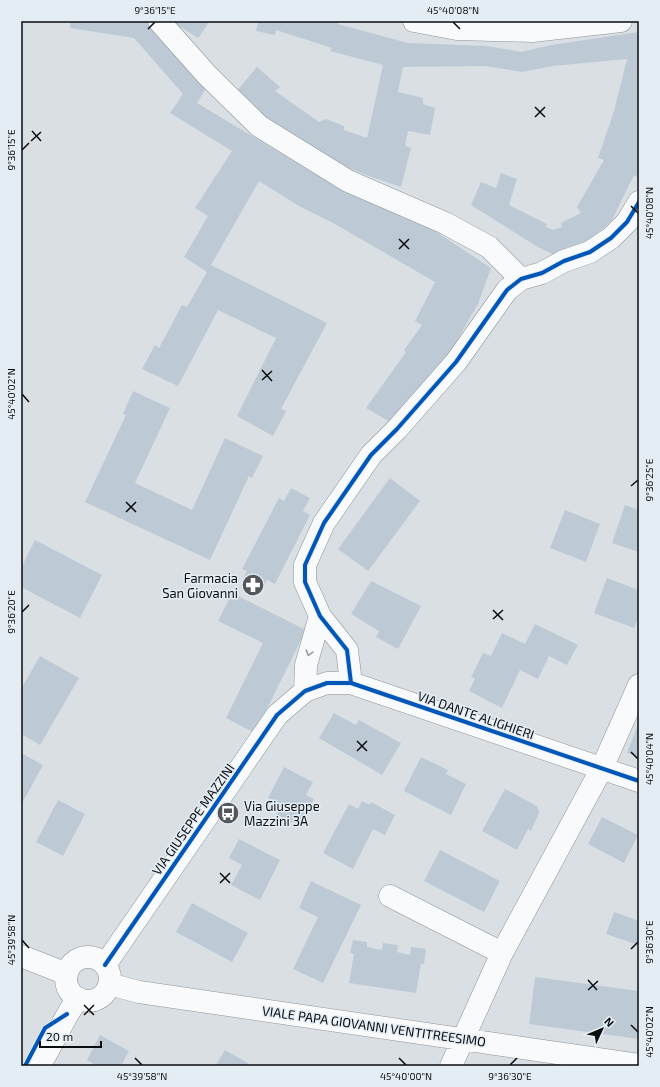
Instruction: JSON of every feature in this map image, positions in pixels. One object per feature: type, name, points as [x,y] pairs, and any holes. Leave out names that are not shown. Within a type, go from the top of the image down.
[{"type":"street","points":[[159,21],[207,75],[259,126],[348,181],[445,223],[489,247],[521,279]]},
{"type":"street","points":[[414,21],[458,29],[532,31],[621,21]]},
{"type":"street","points":[[351,683],[347,650],[320,616],[305,582],[305,565],[324,523],[372,455],[456,362],[507,290],[521,279],[542,273],[564,261],[590,252],[611,238],[627,222],[639,202]]},
{"type":"street","points":[[305,691],[306,665],[320,616]]},
{"type":"street","name":"VIA DANTE ALIGHIERI","points":[[305,691],[327,683],[351,683],[639,781]]},
{"type":"street","points":[[451,1066],[502,953],[602,768],[639,685]]},
{"type":"street","name":"VIA GIUSEPPE MAZZINI","points":[[78,998],[87,1001],[95,1000],[103,996],[108,989],[107,974],[277,715],[305,691]]},
{"type":"street","points":[[390,896],[502,953]]},
{"type":"street","points":[[21,956],[67,974]]},
{"type":"street","points":[[40,1066],[67,1014],[78,998],[71,992],[67,984],[67,974],[71,966],[78,960],[88,957],[97,959],[107,974]]},
{"type":"street","name":"VIALE PAPA GIOVANNI VENTITREESIMO","points":[[107,974],[139,992],[639,1065]]},
{"type":"building","points":[[71,21],[148,21],[206,88],[197,103],[343,191],[435,231],[491,268],[478,304],[437,375],[392,423],[366,408],[406,352],[404,350],[422,325],[415,321],[435,282],[333,223],[299,206],[259,181],[211,265],[327,323],[281,409],[286,411],[273,436],[237,416],[276,338],[218,310],[178,386],[142,369],[155,345],[159,348],[182,305],[187,307],[207,272],[184,257],[208,216],[195,208],[232,151],[170,113],[183,94],[134,38],[70,28]]},
{"type":"building","points":[[168,21],[208,21],[208,24],[198,38],[181,27],[177,32]]},
{"type":"building","points":[[258,21],[339,21],[338,24],[408,43],[487,46],[521,52],[551,45],[639,32],[639,170],[637,177],[634,175],[612,220],[597,234],[581,245],[561,254],[552,254],[536,246],[471,205],[481,182],[496,188],[501,173],[517,179],[509,205],[547,224],[546,227],[553,230],[562,227],[561,223],[581,213],[577,207],[604,160],[598,158],[614,111],[627,59],[553,66],[522,72],[485,66],[403,67],[398,92],[423,98],[423,104],[435,108],[430,135],[408,131],[405,146],[411,148],[401,187],[334,162],[272,124],[235,93],[257,67],[280,87],[275,91],[319,122],[326,119],[344,126],[344,130],[367,138],[383,65],[330,51],[332,48],[276,30],[275,35],[256,31]]},
{"type":"building","points":[[133,391],[170,408],[135,483],[192,510],[225,438],[263,456],[252,478],[249,476],[210,560],[85,502],[126,415],[123,414]]},
{"type":"building","points":[[390,478],[420,501],[368,571],[338,549]]},
{"type":"building","points":[[291,488],[310,498],[303,511],[310,515],[275,584],[267,580],[262,589],[243,578],[247,571],[242,569],[279,498],[284,501]]},
{"type":"building","points":[[625,505],[639,510],[639,552],[612,543]]},
{"type":"building","points":[[565,510],[600,524],[586,562],[550,548]]},
{"type":"building","points":[[35,540],[102,575],[80,618],[21,587],[21,568]]},
{"type":"building","points":[[607,578],[639,590],[639,616],[634,628],[594,613]]},
{"type":"building","points":[[371,581],[421,606],[398,649],[376,637],[379,631],[351,614]]},
{"type":"building","points":[[232,593],[306,630],[255,733],[226,718],[263,643],[218,621]]},
{"type":"building","points":[[535,624],[578,645],[567,665],[549,656],[538,679],[520,670],[502,708],[469,691],[475,679],[471,677],[483,653],[491,656],[502,633],[525,644]]},
{"type":"building","points":[[40,656],[79,678],[40,745],[21,734],[21,689]]},
{"type":"building","points":[[334,713],[356,725],[359,720],[401,743],[382,775],[319,738]]},
{"type":"building","points":[[639,722],[639,757],[627,753]]},
{"type":"building","points":[[21,753],[43,765],[21,805]]},
{"type":"building","points":[[421,757],[448,770],[446,774],[466,784],[451,815],[404,791]]},
{"type":"building","points":[[284,767],[313,782],[306,795],[314,799],[300,826],[276,814],[281,804],[268,798]]},
{"type":"building","points":[[505,789],[537,806],[539,813],[531,831],[528,829],[517,850],[482,831]]},
{"type":"building","points":[[58,800],[85,814],[63,856],[36,842]]},
{"type":"building","points":[[362,801],[370,805],[371,802],[395,815],[385,835],[373,829],[353,869],[323,853],[349,804],[358,809]]},
{"type":"building","points":[[602,817],[638,835],[624,863],[588,844]]},
{"type":"building","points":[[239,839],[280,860],[260,900],[231,885],[242,865],[229,858]]},
{"type":"building","points":[[440,850],[500,881],[484,912],[424,881]]},
{"type":"building","points":[[311,881],[361,905],[323,983],[293,969],[318,917],[299,908]]},
{"type":"building","points":[[192,903],[248,933],[232,962],[176,932]]},
{"type":"building","points":[[614,912],[639,921],[638,945],[606,934]]},
{"type":"building","points":[[353,940],[367,942],[367,947],[382,950],[383,943],[398,945],[397,952],[410,955],[411,947],[426,949],[424,964],[421,964],[416,993],[349,983],[354,954],[350,953]]},
{"type":"building","points":[[535,977],[639,991],[639,1039],[529,1024]]},
{"type":"building","points":[[100,1035],[129,1051],[121,1066],[97,1066],[87,1060]]},
{"type":"building","points":[[225,1050],[248,1063],[246,1066],[215,1066]]},
{"type":"cycle path","points":[[351,683],[347,650],[320,616],[305,582],[305,565],[324,523],[371,455],[397,429],[456,362],[507,290],[521,279],[542,273],[564,261],[590,252],[611,238],[627,222],[639,202]]},
{"type":"cycle path","points":[[105,965],[277,715],[305,691],[327,683],[351,683],[639,781]]},
{"type":"cycle path","points":[[25,1066],[45,1028],[67,1014]]},
{"type":"place","name":"Farmacia San Giovanni","points":[[253,585]]},
{"type":"place","name":"Via Giuseppe Mazzini 3A","points":[[228,813]]}]
